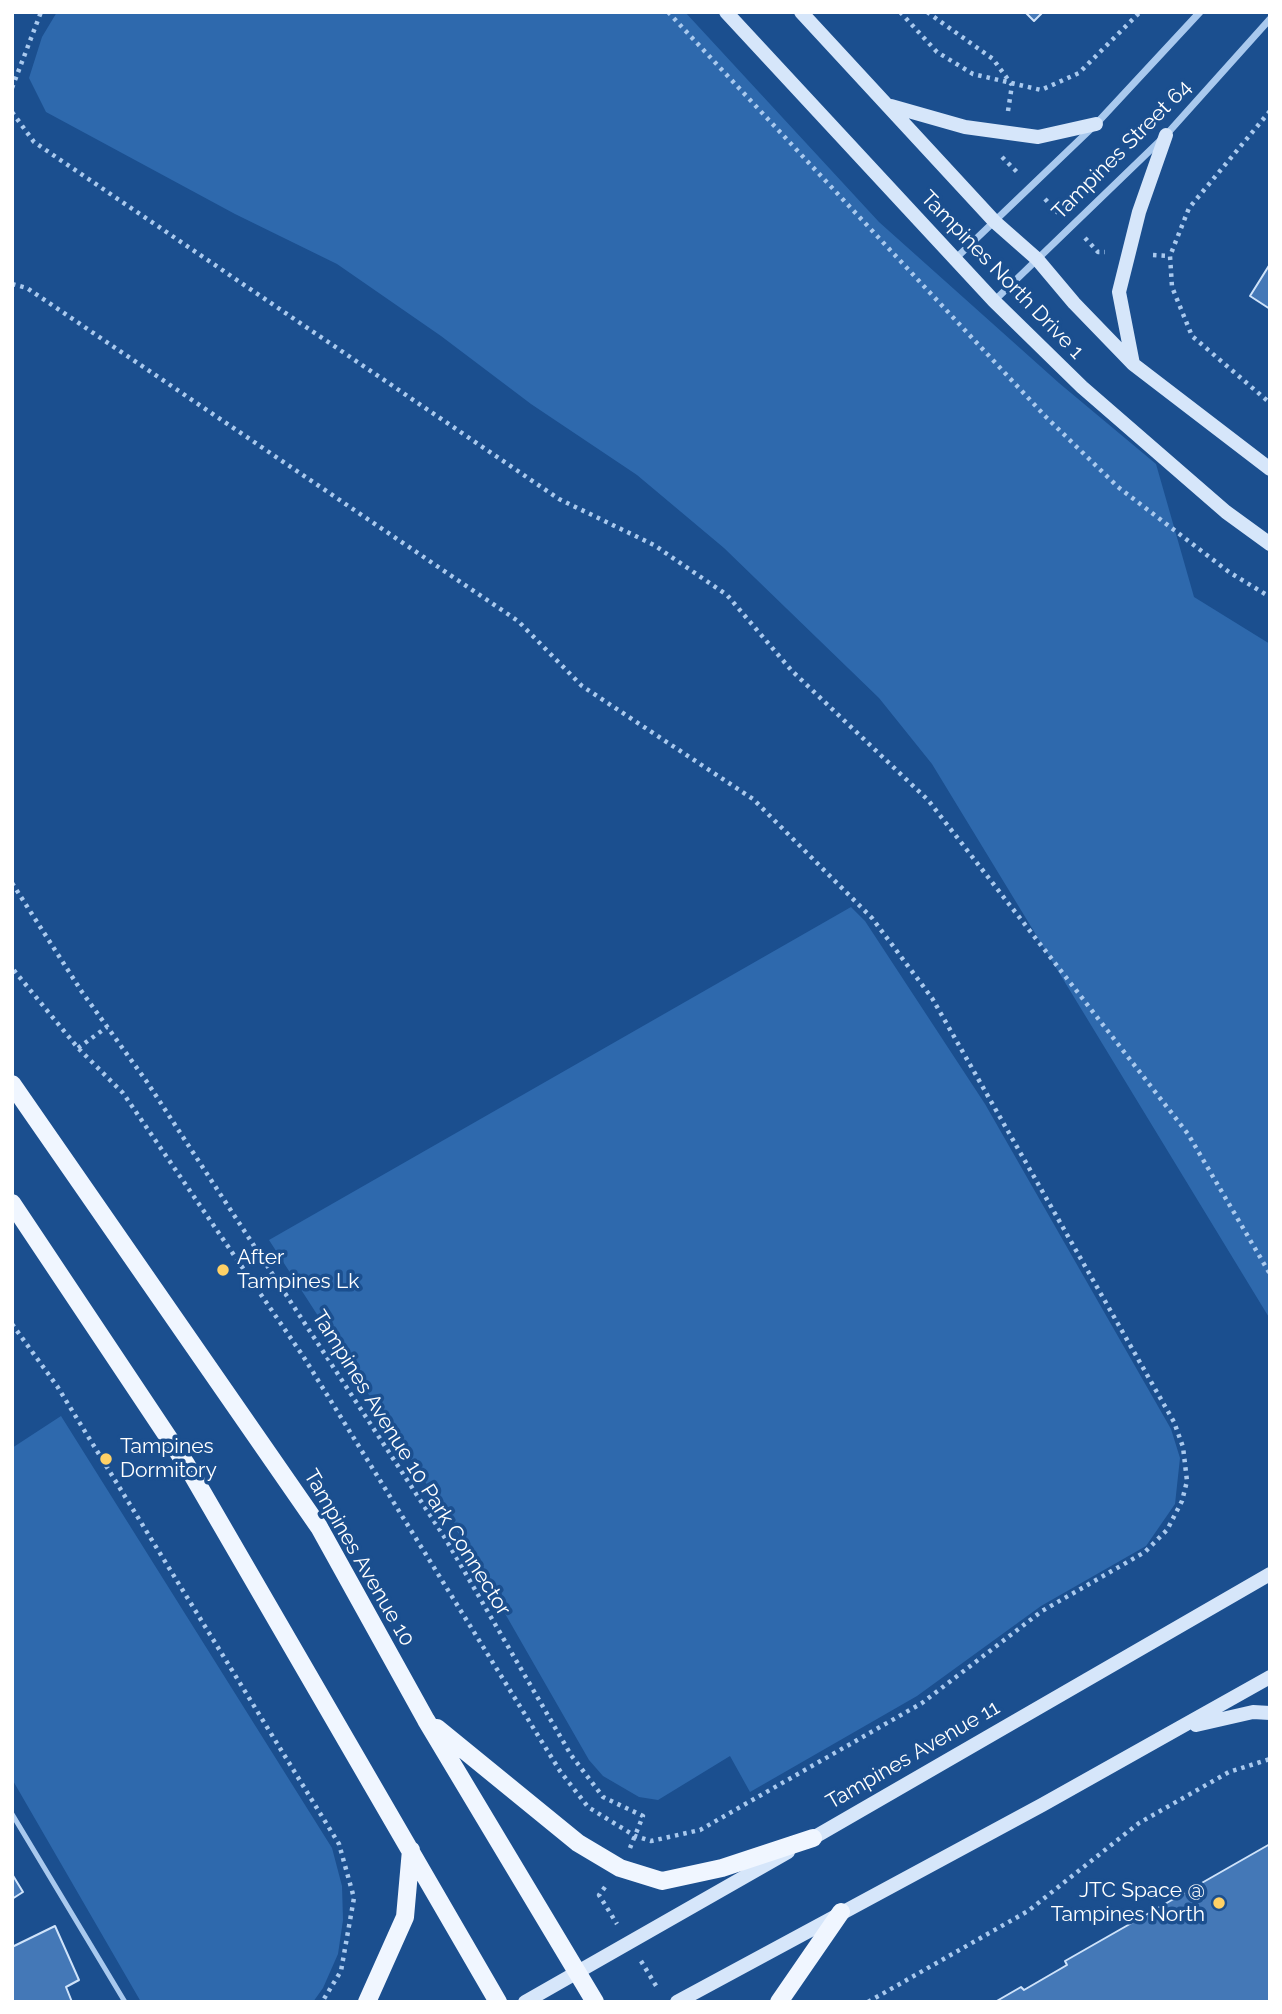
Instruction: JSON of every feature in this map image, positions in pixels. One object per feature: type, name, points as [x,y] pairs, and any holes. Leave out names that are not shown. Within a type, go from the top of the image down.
[{"type":"main road","name":"Tampines Avenue 10","points":[[12,1084],[320,1527],[426,1720],[595,2002]]},
{"type":"main road","points":[[12,1203],[186,1464],[499,2002]]},
{"type":"main road","points":[[426,1720],[578,1843],[620,1868],[662,1881],[722,1868],[813,1838]]},
{"type":"main road","points":[[367,2002],[405,1917],[411,1850]]},
{"type":"main road","points":[[779,2002],[841,1912]]},
{"type":"street","name":"Tampines North Drive 1","points":[[726,12],[994,301],[1082,387],[1226,512],[1270,544]]},
{"type":"street","name":"Tampines North Drive 1","points":[[801,12],[995,222],[1037,259],[1074,303],[1133,364],[1270,469]]},
{"type":"street","name":"Tampines Street 64","points":[[954,260],[1096,124],[1200,12]]},
{"type":"street","name":"Tampines Street 64","points":[[994,301],[1166,135],[1270,19]]},
{"type":"street","points":[[889,106],[965,127],[1038,137],[1096,124]]},
{"type":"street","points":[[1133,364],[1119,292],[1139,212],[1166,135]]},
{"type":"street","name":"Tampines Avenue 11","points":[[525,2002],[1270,1574]]},
{"type":"street","points":[[677,2002],[1270,1677]]},
{"type":"street","points":[[1179,1729],[1253,1713],[1270,1713]]},
{"type":"lane","points":[[12,1814],[125,2002]]},
{"type":"path","points":[[12,88],[41,12]]},
{"type":"path","points":[[668,12],[1046,417],[1118,487],[1229,572],[1270,597]]},
{"type":"path","points":[[900,12],[937,52],[973,74],[1041,90],[1079,74],[1140,12]]},
{"type":"path","points":[[927,12],[993,59],[1012,85]]},
{"type":"path","points":[[1270,111],[1189,208],[1170,256],[1172,287],[1192,336],[1270,403]]},
{"type":"path","points":[[12,112],[14,121],[34,142],[559,499],[654,545],[727,595],[792,671],[928,800],[1188,1135],[1270,1274]]},
{"type":"path","points":[[1002,157],[1098,252]]},
{"type":"path","points":[[12,284],[27,288],[518,621],[582,686],[753,799],[872,918],[932,998],[1174,1422],[1183,1447],[1187,1481],[1182,1501],[1167,1530],[1145,1552],[1042,1611],[922,1703],[700,1829],[652,1841],[635,1836],[588,1807],[560,1771],[303,1356],[123,1093],[78,1048],[12,968]]},
{"type":"path","name":"Tampines Avenue 10 Park Connector","points":[[12,883],[107,1027],[148,1082],[445,1538],[571,1755],[603,1797],[643,1816],[635,1836]]},
{"type":"path","points":[[78,1048],[107,1027]]},
{"type":"path","points":[[12,1324],[57,1386],[340,1844],[354,1898],[341,1971],[322,2002]]},
{"type":"path","points":[[868,2002],[1028,1911],[1139,1823],[1229,1772],[1270,1759]]},
{"type":"shaded area","points":[[57,12],[685,12],[879,222],[1059,383],[1156,464],[1194,597],[1270,644],[1270,1319],[932,764],[879,698],[724,548],[637,475],[531,404],[441,336],[337,264],[235,214],[46,112],[29,78],[42,37]]},
{"type":"shaded area","points":[[851,907],[865,921],[985,1104],[1171,1429],[1180,1458],[1175,1504],[1146,1546],[1041,1606],[917,1696],[750,1792],[730,1756],[658,1800],[639,1797],[603,1776],[589,1760],[464,1542],[269,1240]]},
{"type":"shaded area","points":[[61,1416],[332,1848],[342,1886],[343,1920],[338,1954],[323,1988],[313,2002],[141,2002],[12,1779],[12,1448]]},
{"type":"building","points":[[1025,12],[1043,12],[1034,21]]},
{"type":"building","points":[[1270,264],[1270,309],[1250,296]]},
{"type":"building","name":"JTC Space @ Tampines North","points":[[1270,1844],[1270,2002],[995,2002],[1021,1987],[1024,1990],[1067,1965],[1065,1961]]},
{"type":"building","points":[[12,1874],[23,1892],[12,1899]]},
{"type":"building","points":[[55,1926],[79,1980],[66,1987],[72,2002],[12,2002],[12,1947]]},
{"type":"place","name":"After Tampines Lk","points":[[223,1270]]},
{"type":"place","name":"Tampines Dormitory","points":[[106,1459]]},
{"type":"place","name":"JTC Space @ Tampines North","points":[[1219,1903]]}]
